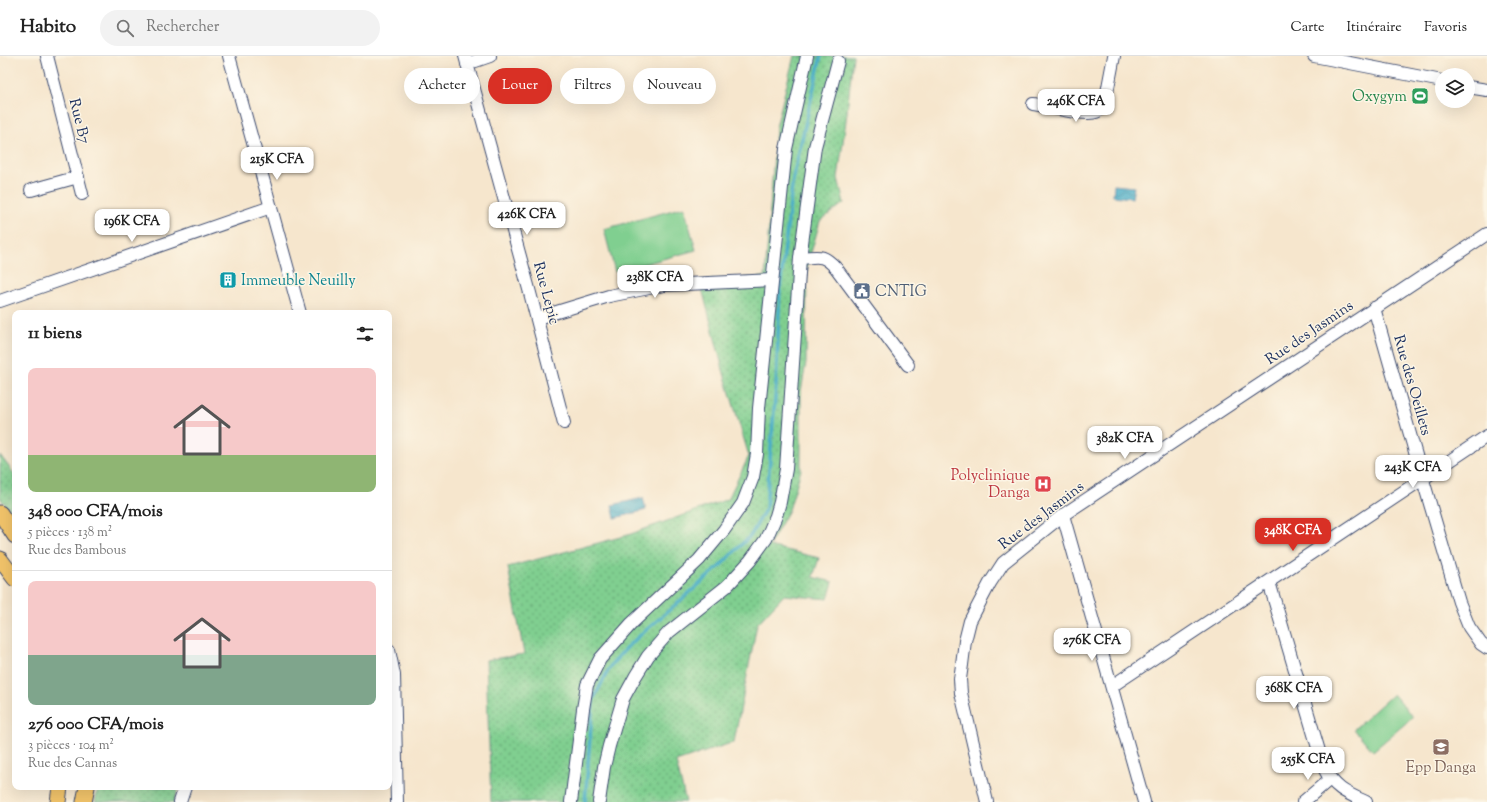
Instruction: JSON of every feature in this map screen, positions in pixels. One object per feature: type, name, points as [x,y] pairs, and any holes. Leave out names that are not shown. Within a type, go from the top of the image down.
[{"type":"main road","points":[[0,513],[12,531]]},
{"type":"main road","points":[[0,559],[12,575]]},
{"type":"main road","points":[[58,802],[60,790]]},
{"type":"main road","points":[[84,802],[86,790]]},
{"type":"street","name":"Rue B7","points":[[47,56],[82,194]]},
{"type":"street","points":[[229,56],[299,310]]},
{"type":"street","points":[[466,60],[490,56]]},
{"type":"street","points":[[571,802],[582,709],[587,685],[600,659],[632,623],[699,560],[724,530],[742,503],[753,477],[757,454],[759,408],[786,149],[807,56]]},
{"type":"street","points":[[1034,104],[1086,113],[1095,112],[1101,109],[1105,103],[1114,56]]},
{"type":"street","points":[[1314,56],[1435,80]]},
{"type":"street","name":"Rue Lepic","points":[[466,60],[537,318],[564,424]]},
{"type":"street","points":[[599,802],[604,767],[623,699],[644,661],[669,632],[727,586],[740,572],[766,539],[776,516],[786,469],[800,258],[815,147],[838,61]]},
{"type":"street","points":[[1475,88],[1487,90]]},
{"type":"street","points":[[31,190],[78,177]]},
{"type":"street","points":[[0,301],[271,207]]},
{"type":"street","name":"Rue des Jasmins","points":[[987,802],[961,693],[960,679],[965,641],[970,621],[990,582],[1003,564],[1063,516],[1487,234]]},
{"type":"street","points":[[800,258],[818,257],[827,259],[836,268],[908,365]]},
{"type":"street","points":[[537,318],[609,296],[664,285],[772,280]]},
{"type":"street","name":"Rue des Oeillets","points":[[1374,308],[1423,480],[1460,602],[1469,627],[1481,644],[1487,648]]},
{"type":"street","points":[[1112,686],[1487,436]]},
{"type":"street","points":[[1063,516],[1144,802]]},
{"type":"street","points":[[1269,582],[1322,761],[1330,779],[1344,792],[1366,802]]},
{"type":"street","points":[[392,676],[397,802]]},
{"type":"street","points":[[1303,802],[1330,779]]},
{"type":"street","points":[[180,802],[184,790]]},
{"type":"green space","points":[[794,56],[853,56],[838,178],[844,203],[820,221],[807,267],[806,363],[801,391],[801,470],[789,510],[769,546],[819,558],[813,577],[833,582],[828,599],[784,595],[757,624],[734,742],[676,762],[686,802],[491,802],[486,660],[524,654],[508,567],[628,535],[728,499],[749,456],[723,370],[700,281],[765,277],[776,127]]},
{"type":"green space","points":[[684,207],[696,250],[615,272],[604,229]]},
{"type":"green space","points":[[0,455],[12,471],[12,513],[0,498]]},
{"type":"green space","points":[[1393,694],[1413,717],[1373,751],[1354,729]]},
{"type":"green space","points":[[97,790],[178,790],[174,802],[95,802]]},
{"type":"water","points":[[1114,185],[1134,187],[1132,198],[1113,196]]},
{"type":"water","points":[[643,498],[646,510],[615,518],[612,505]]},
{"type":"waterway","points":[[585,802],[593,700],[611,665],[630,644],[718,568],[751,535],[766,508],[776,386],[780,288],[793,178],[821,56]]},
{"type":"place","name":"Oxygym","points":[[1420,96]]},
{"type":"place","name":"Immeuble Neuilly","points":[[228,280]]},
{"type":"place","name":"CNTIG","points":[[862,291]]},
{"type":"place","name":"Polyclinique Danga","points":[[1043,484]]},
{"type":"place","name":"Epp Danga","points":[[1441,747]]}]
